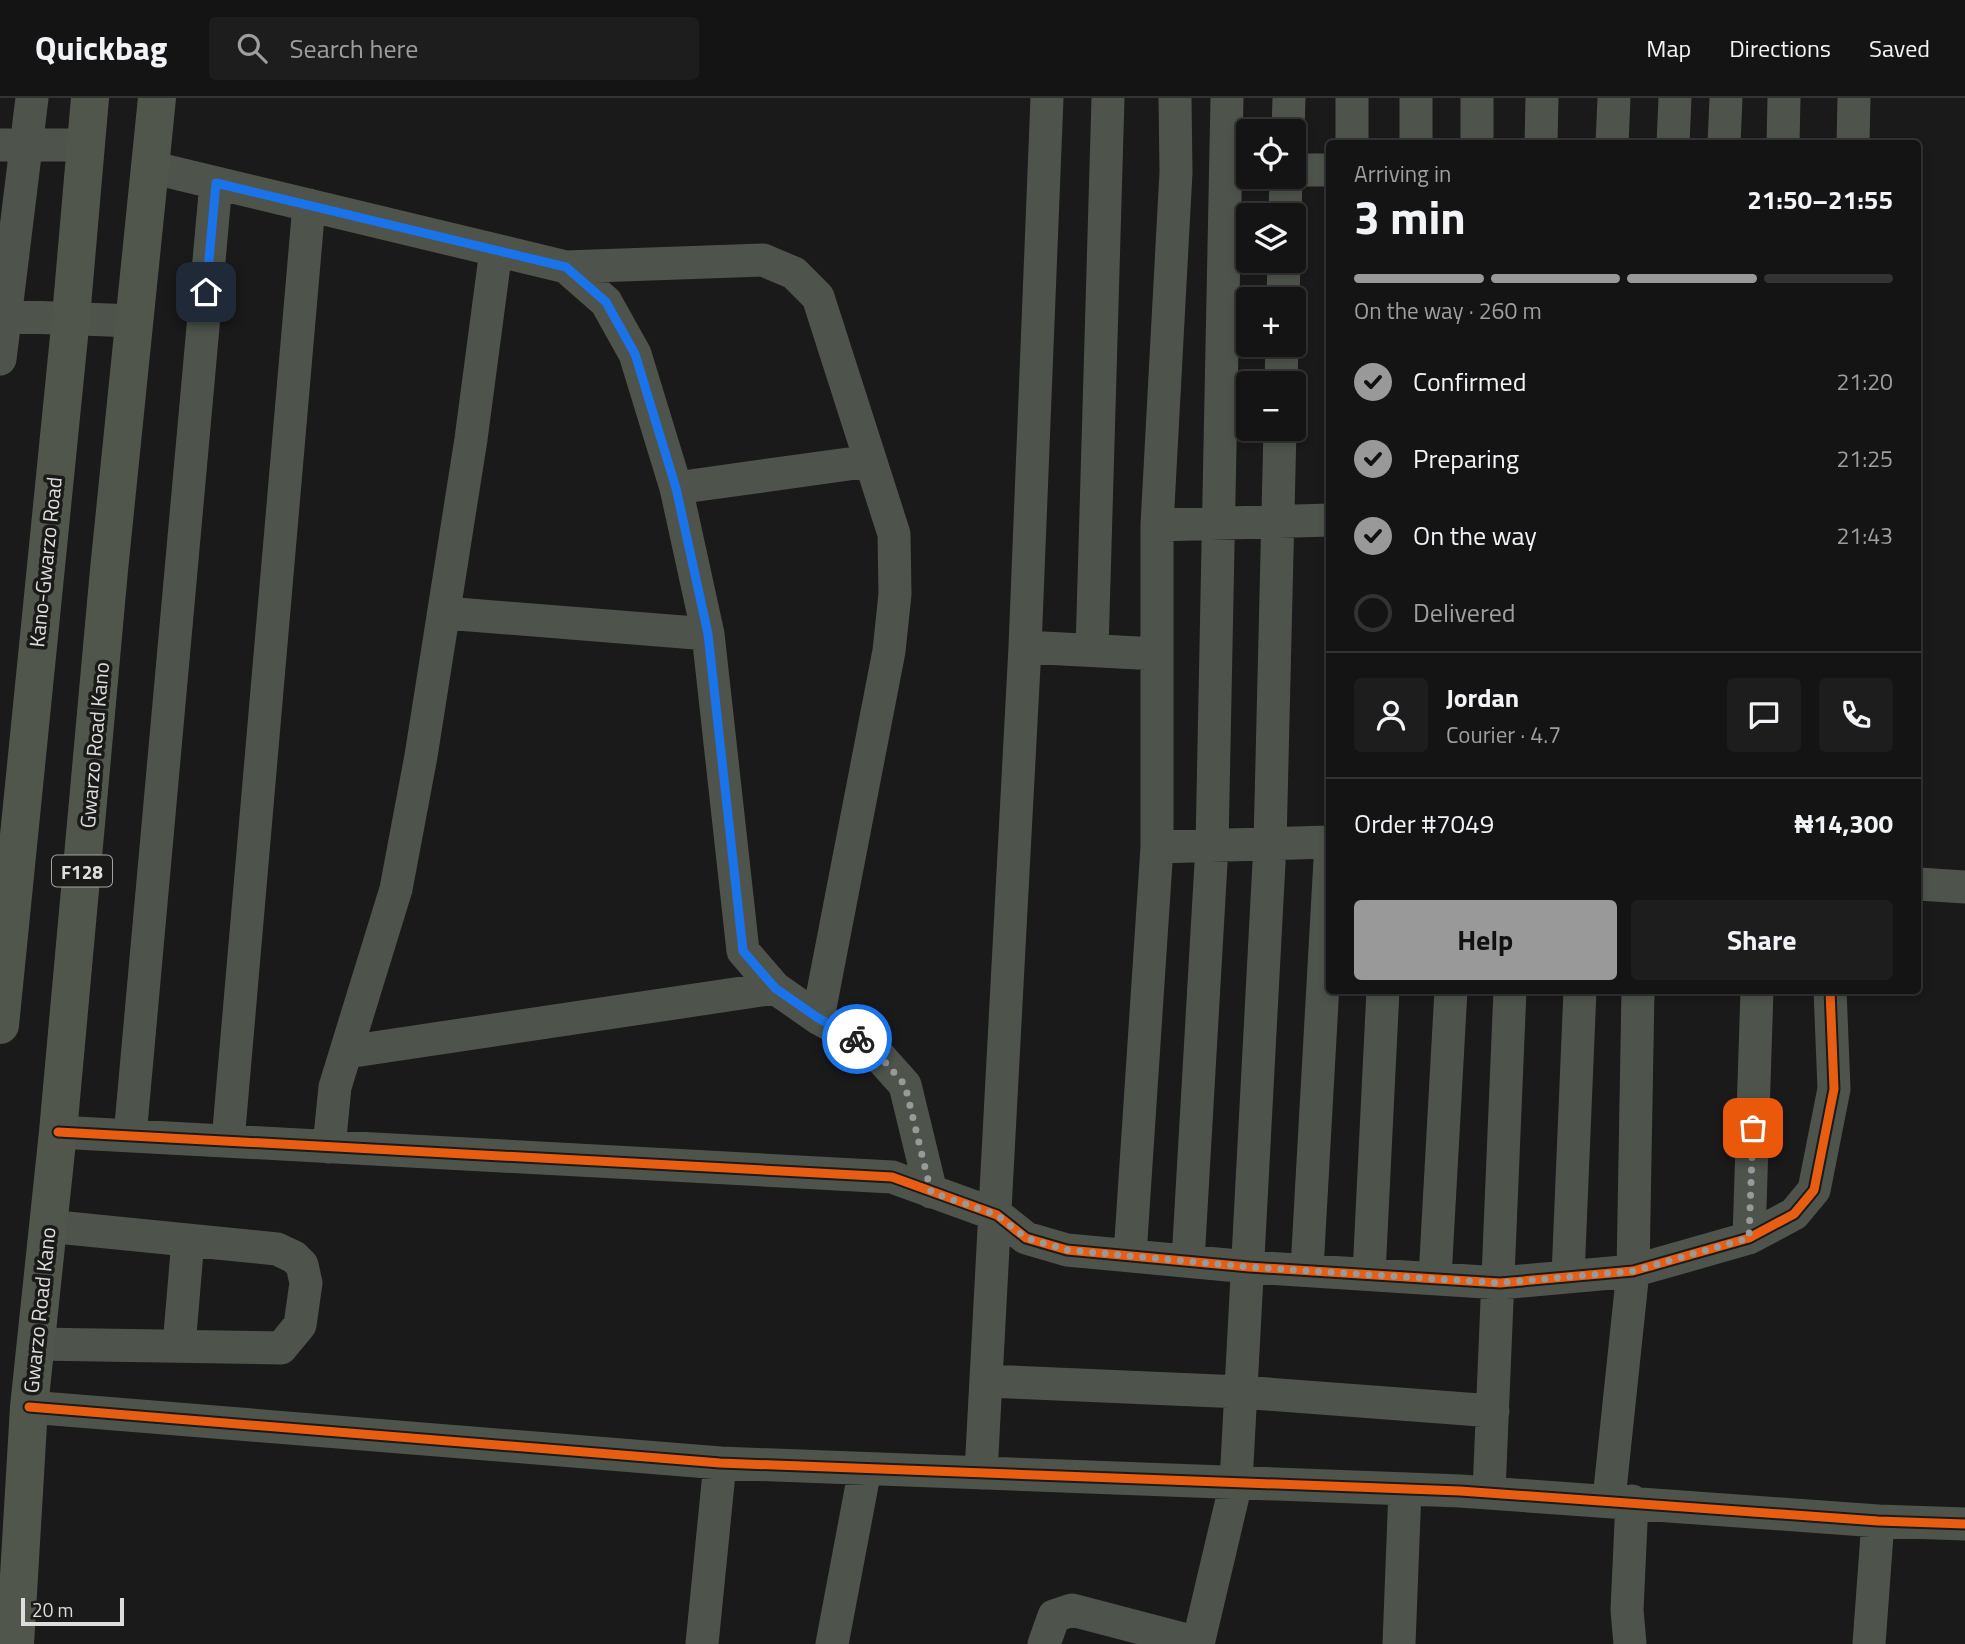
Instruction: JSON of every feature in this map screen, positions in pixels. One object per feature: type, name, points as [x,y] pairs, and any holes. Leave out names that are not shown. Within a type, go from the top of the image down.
[{"type":"main road","name":"Kano-Gwarzo Road","points":[[0,1025],[11,784],[71,317],[90,98]]},
{"type":"main road","name":"Gwarzo Road Kano","points":[[15,1644],[29,1407],[157,100]]},
{"type":"street","points":[[0,359],[14,145],[32,98]]},
{"type":"street","points":[[981,1473],[997,1215],[1025,647],[1047,98]]},
{"type":"street","points":[[1092,650],[1108,98]]},
{"type":"street","points":[[1130,1255],[1157,847],[1157,525],[1176,172],[1175,98]]},
{"type":"street","points":[[1188,1261],[1212,846],[1218,523],[1236,171],[1227,98]]},
{"type":"street","points":[[1288,119],[1289,98]]},
{"type":"street","points":[[1352,98],[1352,140]]},
{"type":"street","points":[[1416,98],[1416,140]]},
{"type":"street","points":[[1476,140],[1477,98]]},
{"type":"street","points":[[1541,140],[1542,98]]},
{"type":"street","points":[[1612,140],[1614,98]]},
{"type":"street","points":[[1673,140],[1675,98]]},
{"type":"street","points":[[1724,140],[1726,98]]},
{"type":"street","points":[[1783,140],[1784,98]]},
{"type":"street","points":[[1853,140],[1854,98]]},
{"type":"street","points":[[14,145],[86,145]]},
{"type":"street","points":[[150,167],[566,267],[764,260],[794,273],[818,297],[894,534],[895,594],[890,651],[818,1018]]},
{"type":"street","points":[[1306,170],[1326,170]]},
{"type":"street","points":[[1176,172],[1236,171]]},
{"type":"street","points":[[130,1136],[216,183]]},
{"type":"street","points":[[228,1142],[309,205]]},
{"type":"street","points":[[329,1147],[335,1087],[396,889],[445,613],[496,250]]},
{"type":"street","points":[[566,267],[606,302],[635,354],[676,488],[708,634],[743,951],[775,988],[818,1018],[871,1046],[905,1085],[931,1192]]},
{"type":"street","points":[[2,316],[135,321]]},
{"type":"street","points":[[1044,1644],[1054,1616],[1072,1610],[1198,1643],[1236,1483],[1270,844],[1280,441]]},
{"type":"street","points":[[676,488],[870,461]]},
{"type":"street","points":[[1157,525],[1326,520]]},
{"type":"street","points":[[445,613],[708,634]]},
{"type":"street","points":[[1025,647],[1157,654]]},
{"type":"street","points":[[1157,847],[1326,842]]},
{"type":"street","points":[[1921,884],[1965,887]]},
{"type":"street","points":[[1307,1269],[1326,974]]},
{"type":"street","points":[[347,1052],[775,988]]},
{"type":"street","points":[[1369,1273],[1383,994]]},
{"type":"street","points":[[1435,1278],[1451,994]]},
{"type":"street","points":[[1489,1492],[1500,1283],[1510,994]]},
{"type":"street","points":[[1568,1276],[1580,994]]},
{"type":"street","points":[[1630,1644],[1621,1500],[1633,1271],[1638,994]]},
{"type":"street","points":[[1749,1238],[1757,994]]},
{"type":"street","points":[[58,1132],[892,1177],[997,1215],[1026,1238],[1067,1250],[1249,1267],[1500,1283],[1633,1271],[1749,1238],[1794,1214],[1814,1190],[1835,1089],[1830,994]]},
{"type":"street","points":[[35,1344],[281,1348],[300,1325],[306,1283],[302,1265],[294,1257],[277,1249],[47,1226]]},
{"type":"street","points":[[179,1346],[188,1240]]},
{"type":"street","points":[[987,1381],[1241,1392],[1493,1411]]},
{"type":"street","points":[[29,1407],[720,1463],[1489,1492],[1878,1521],[1965,1524]]},
{"type":"street","points":[[702,1644],[720,1463]]},
{"type":"street","points":[[832,1644],[865,1469]]},
{"type":"street","points":[[1399,1644],[1405,1489]]},
{"type":"street","points":[[1869,1644],[1878,1521]]},
{"type":"cycle path","points":[[58,1132],[892,1177],[997,1215],[1026,1238],[1067,1250],[1249,1267],[1500,1283],[1633,1271],[1749,1238],[1794,1214],[1814,1190],[1834,1089],[1830,994]]},
{"type":"cycle path","points":[[29,1407],[720,1463],[1460,1491],[1878,1521],[1965,1524]]},
{"type":"way so far","points":[[857,1039],[871,1046],[905,1085],[931,1192],[997,1215],[1026,1238],[1067,1250],[1249,1267],[1500,1283],[1633,1271],[1749,1238],[1753,1128]]},
{"type":"route","points":[[206,292],[216,183],[566,267],[606,302],[635,354],[676,488],[708,634],[743,951],[775,988],[818,1018],[857,1039]]}]
